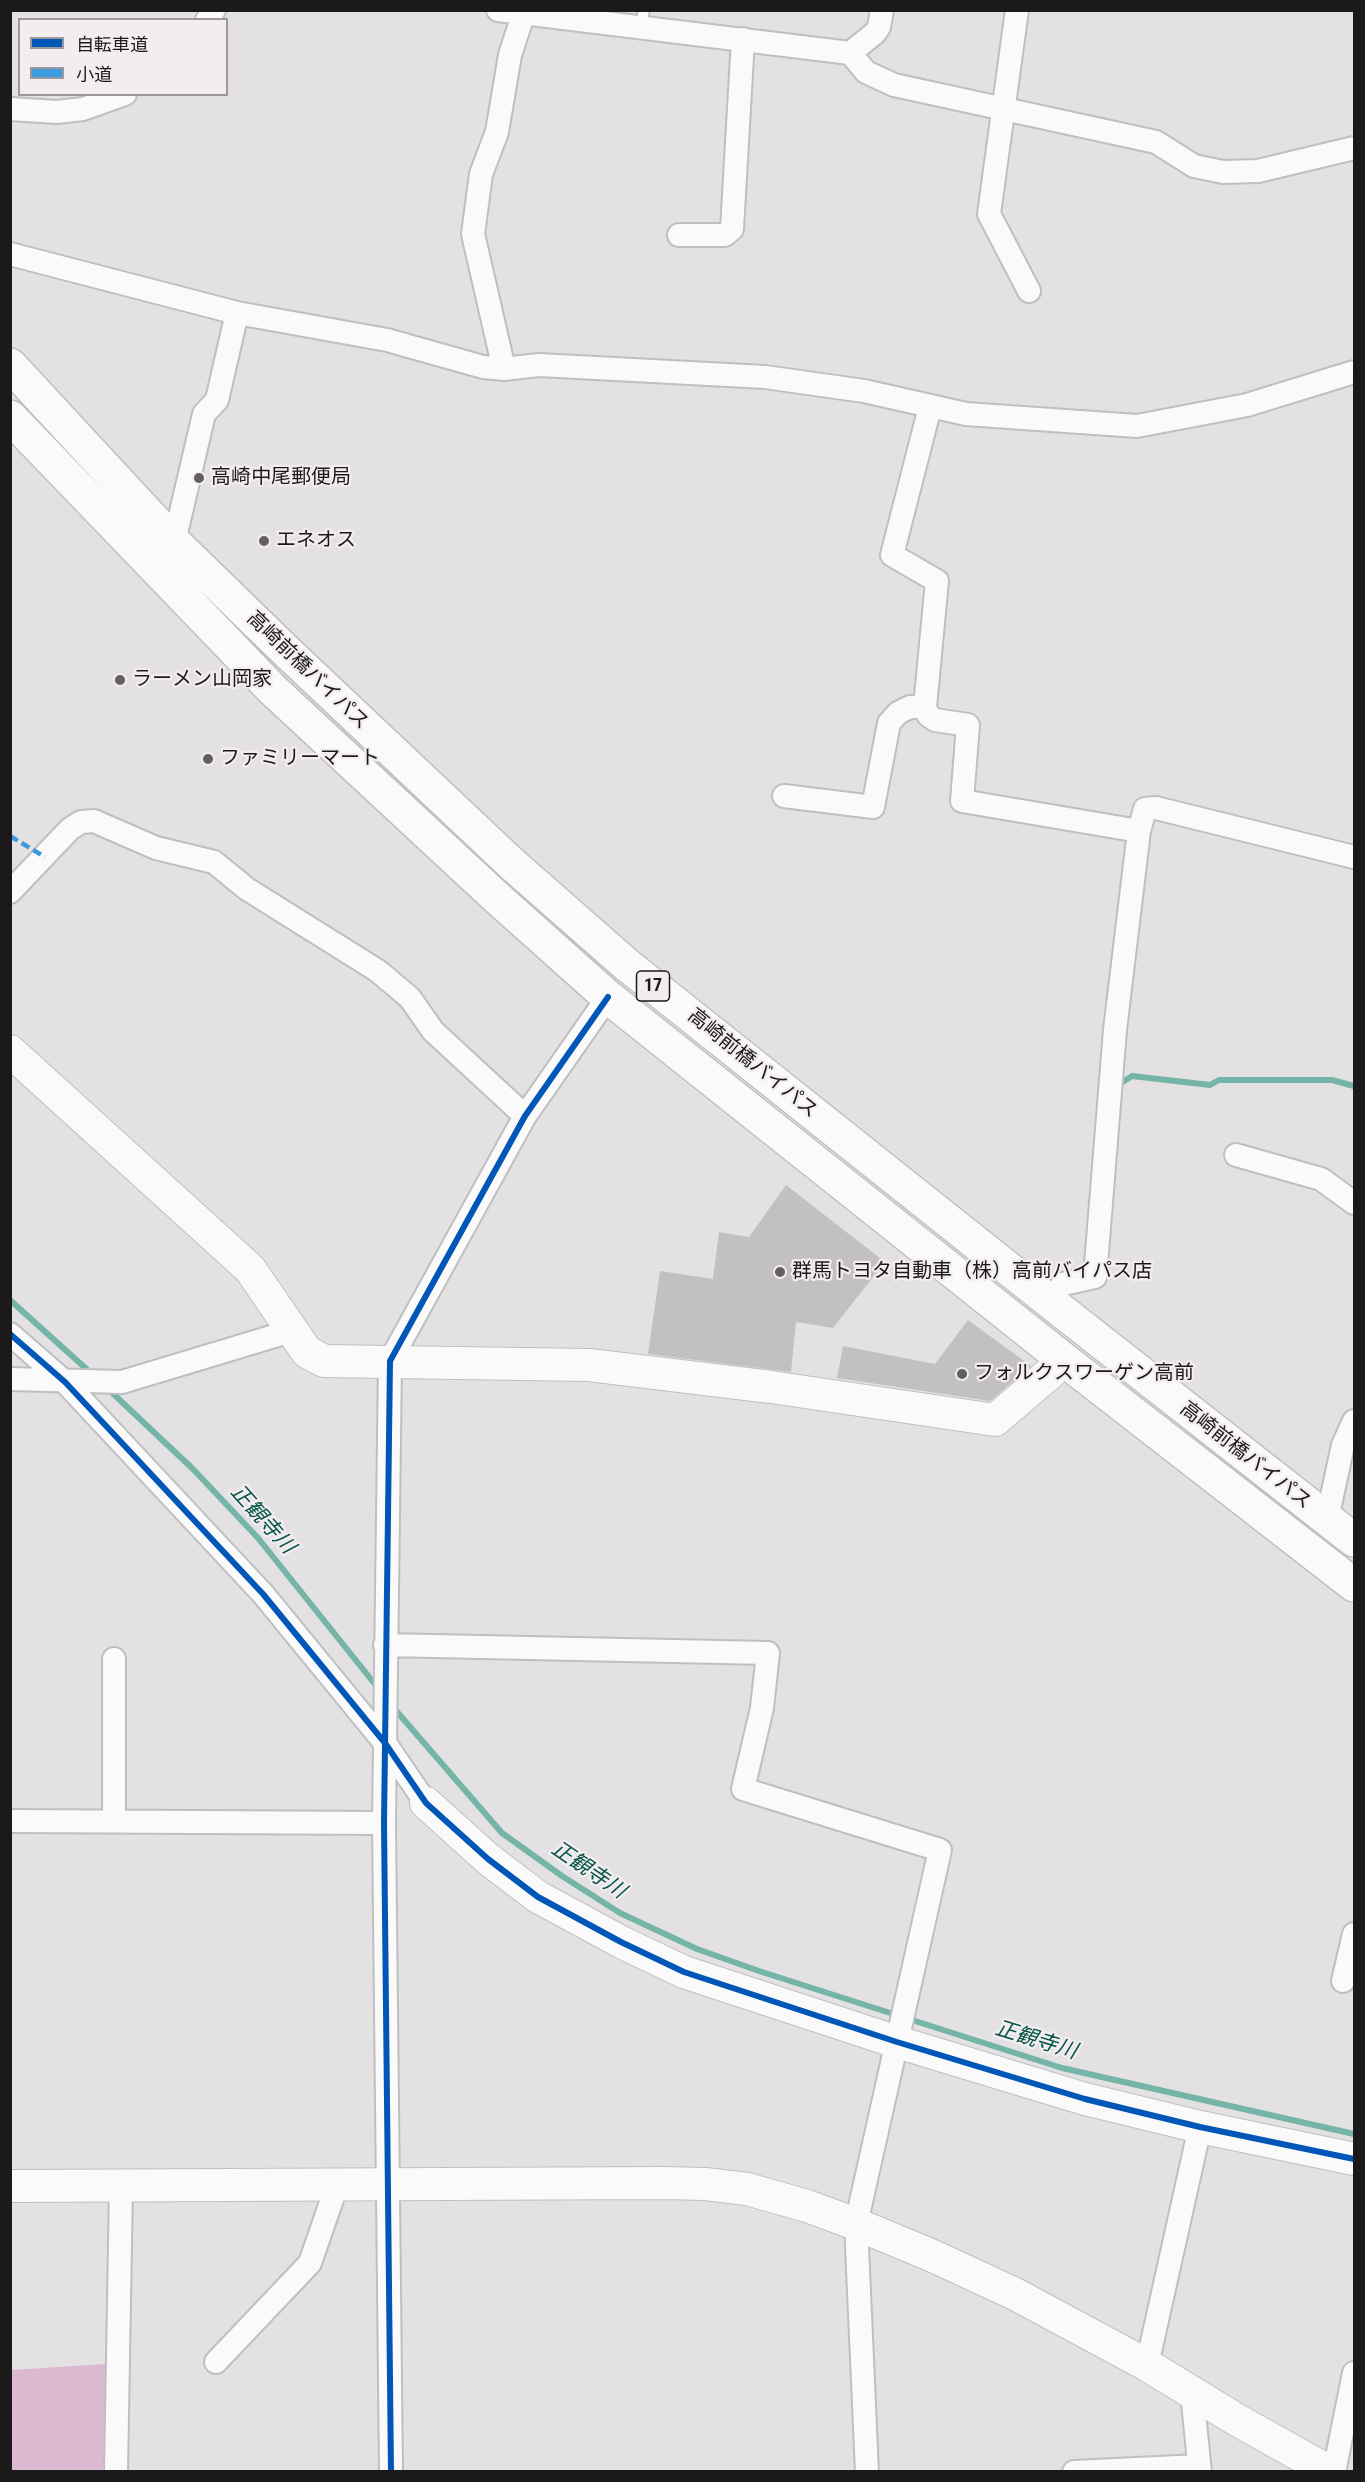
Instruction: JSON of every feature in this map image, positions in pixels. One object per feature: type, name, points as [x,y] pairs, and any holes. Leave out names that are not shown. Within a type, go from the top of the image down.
[{"type":"highway","name":"高崎前橋バイパス","points":[[10,365],[174,542],[397,758],[618,957],[1049,1301],[1354,1540]]},
{"type":"highway","name":"高崎前橋バイパス","points":[[10,417],[273,690],[487,889],[608,997],[1063,1359],[1354,1585]]},
{"type":"street","points":[[498,10],[522,15],[643,18],[743,39],[850,53],[866,72],[894,85],[1156,142],[1194,166],[1223,172],[1258,171],[1354,148]]},
{"type":"street","points":[[850,53],[875,33],[879,27],[882,10]]},
{"type":"street","points":[[1017,10],[989,214],[1029,291]]},
{"type":"street","points":[[504,369],[473,234],[481,174],[496,132],[510,55],[522,15]]},
{"type":"street","points":[[679,235],[725,235],[732,229],[743,39]]},
{"type":"street","points":[[10,109],[57,112],[83,109],[119,96]]},
{"type":"street","points":[[10,255],[237,313],[387,340],[483,367],[504,369],[539,365],[765,377],[864,390],[966,414],[1137,426],[1248,405],[1354,372]]},
{"type":"street","points":[[174,542],[204,414],[217,400],[237,313]]},
{"type":"street","points":[[930,407],[892,555],[937,581],[925,707],[928,715],[935,720],[968,725],[962,801],[1139,831]]},
{"type":"street","points":[[784,796],[873,807],[889,723],[898,713],[910,707],[925,707]]},
{"type":"street","points":[[1049,1301],[1063,1284],[1095,1276],[1115,1030],[1139,831],[1145,810],[1156,807],[1354,858]]},
{"type":"street","points":[[10,892],[70,829],[81,822],[94,821],[156,848],[214,862],[247,889],[378,972],[410,998],[433,1031],[525,1116]]},
{"type":"street","points":[[391,2472],[386,2184],[384,1823],[390,1361],[525,1116],[608,997]]},
{"type":"street","points":[[10,1051],[250,1269],[307,1352],[324,1361],[357,1364],[390,1361],[589,1365],[771,1387],[995,1420],[1049,1374],[1063,1359]]},
{"type":"street","points":[[1236,1155],[1321,1179],[1354,1203]]},
{"type":"street","points":[[10,1379],[122,1382],[291,1331]]},
{"type":"street","points":[[10,1334],[65,1382],[263,1594],[364,1721],[385,1743],[426,1803],[488,1859],[538,1897],[621,1942],[684,1972],[897,2042],[1085,2099],[1200,2127],[1354,2159]]},
{"type":"street","points":[[1327,1519],[1343,1445],[1354,1421]]},
{"type":"street","points":[[385,1645],[768,1653],[762,1708],[743,1789],[940,1850],[856,2224],[867,2472]]},
{"type":"street","points":[[114,1659],[114,1820]]},
{"type":"street","points":[[385,1792],[404,1792],[426,1803]]},
{"type":"street","points":[[10,1821],[384,1823]]},
{"type":"street","points":[[1343,1981],[1354,1934]]},
{"type":"street","points":[[1147,2365],[1200,2127]]},
{"type":"street","points":[[10,2186],[705,2184],[747,2189],[776,2196],[856,2224],[1015,2294],[1147,2365],[1332,2472],[1354,2373]]},
{"type":"street","points":[[216,2362],[310,2263],[337,2186]]},
{"type":"street","points":[[116,2472],[121,2187]]},
{"type":"street","points":[[1074,2472],[1199,2469],[1192,2393]]},
{"type":"shaded area","points":[[105,2364],[105,2471],[11,2472],[11,2370]]},
{"type":"building","points":[[786,1185],[885,1262],[833,1328],[796,1322],[791,1372],[648,1354],[660,1271],[713,1279],[719,1232],[749,1237]]},
{"type":"building","points":[[968,1320],[1031,1366],[990,1401],[837,1378],[843,1346],[935,1364]]},
{"type":"waterway","points":[[1118,1085],[1132,1076],[1210,1085],[1219,1080],[1332,1080],[1354,1086]]},
{"type":"waterway","name":"正観寺川","points":[[10,1300],[92,1374]]},
{"type":"waterway","name":"正観寺川","points":[[106,1387],[193,1469],[258,1538],[378,1688]]},
{"type":"waterway","name":"正観寺川","points":[[392,1706],[502,1833],[562,1876],[620,1913],[697,1949],[1062,2068],[1354,2134]]},
{"type":"marked path","points":[[10,836],[45,857]]},
{"type":"cycle path","points":[[391,2472],[384,1823],[390,1361],[525,1116],[608,997]]},
{"type":"cycle path","points":[[10,1334],[65,1382],[263,1594],[385,1743],[426,1803],[488,1859],[538,1897],[621,1942],[684,1972],[897,2042],[1085,2099],[1200,2127],[1354,2159]]},
{"type":"place","name":"高崎中尾郵便局","points":[[199,478]]},
{"type":"place","name":"エネオス","points":[[264,541]]},
{"type":"place","name":"ラーメン山岡家","points":[[120,680]]},
{"type":"place","name":"ファミリーマート","points":[[208,759]]},
{"type":"place","name":"群馬トヨタ自動車（株）高前バイパス店","points":[[780,1272]]},
{"type":"place","name":"フォルクスワーゲン高前","points":[[962,1374]]}]
